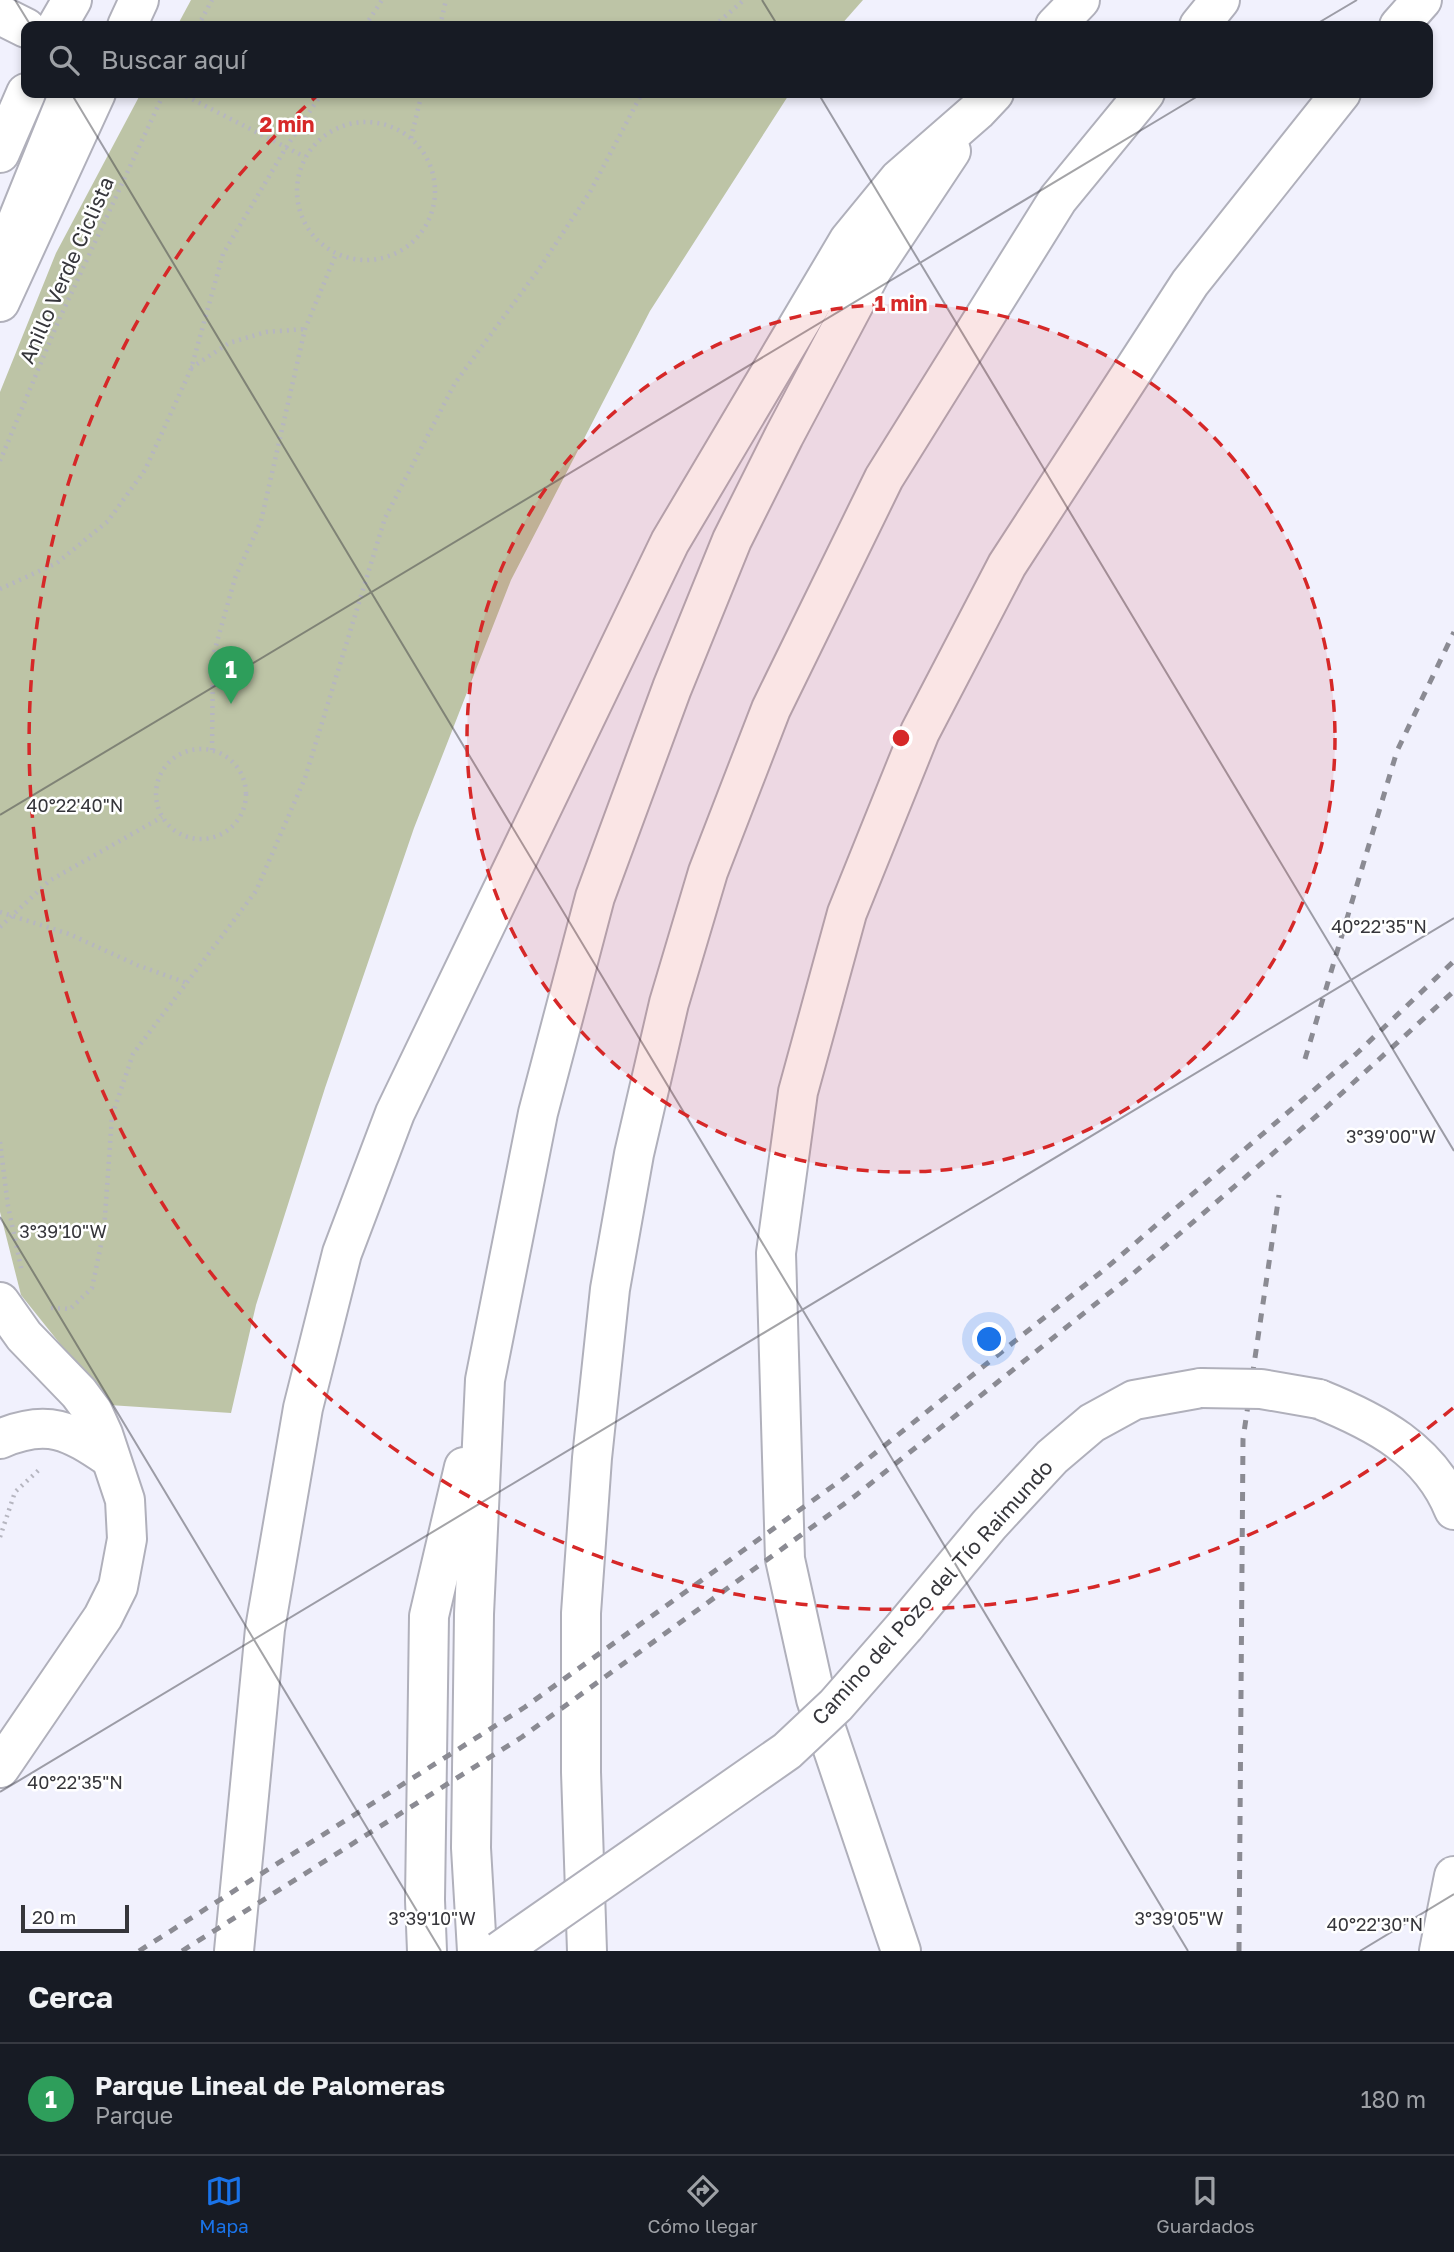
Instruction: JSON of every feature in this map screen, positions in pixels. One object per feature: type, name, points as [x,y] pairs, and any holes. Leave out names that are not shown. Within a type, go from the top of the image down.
[{"type":"main road","points":[[60,21],[72,0]]},
{"type":"main road","points":[[129,21],[139,0]]},
{"type":"main road","points":[[1060,21],[1080,0]]},
{"type":"main road","points":[[1203,21],[1220,0]]},
{"type":"main road","points":[[1403,21],[1422,0]]},
{"type":"main road","points":[[0,15],[21,26]]},
{"type":"main road","points":[[0,153],[24,98]]},
{"type":"main road","points":[[0,283],[16,224],[67,98]]},
{"type":"main road","points":[[0,302],[94,98]]},
{"type":"main road","points":[[587,1951],[581,1772],[581,1613],[592,1458],[610,1289],[634,1154],[669,1003],[708,872],[771,709],[884,478],[1059,199],[1141,98]]},
{"type":"main road","points":[[901,1951],[816,1699],[785,1559],[776,1253],[798,1092],[847,913],[920,732],[1007,565],[1191,283],[1337,98]]},
{"type":"main road","points":[[427,1951],[425,1900],[429,1616],[485,1380],[538,1113],[591,911],[672,688],[732,540],[872,270],[986,102]]},
{"type":"main road","points":[[234,1951],[265,1629],[303,1408],[342,1254],[395,1113],[670,542],[849,240],[899,179],[986,102]]},
{"type":"main road","points":[[0,1302],[24,1336],[79,1393],[93,1412],[125,1500],[127,1539],[118,1587],[103,1617],[0,1768]]},
{"type":"main road","points":[[477,1951],[471,1848],[474,1614],[485,1380]]},
{"type":"main road","name":"Camino del Pozo del Tío Raimundo","points":[[500,1951],[786,1751],[836,1705],[989,1525],[1052,1457],[1091,1423],[1134,1400],[1201,1388],[1261,1389],[1319,1399],[1358,1414],[1389,1432],[1417,1454],[1436,1478],[1454,1510]]},
{"type":"main road","points":[[0,1439],[20,1430],[42,1427],[84,1440],[110,1458]]},
{"type":"main road","points":[[1439,1951],[1454,1877]]},
{"type":"path","points":[[201,21],[212,0]]},
{"type":"path","points":[[368,21],[382,0]]},
{"type":"path","points":[[441,21],[446,0]]},
{"type":"path","points":[[720,21],[744,0]]},
{"type":"path","name":"Anillo Verde Ciclista","points":[[0,461],[58,322],[162,98]]},
{"type":"path","points":[[190,98],[305,157]]},
{"type":"path","points":[[0,589],[57,563],[108,521],[145,470],[191,369],[223,254],[319,98]]},
{"type":"path","points":[[411,138],[421,98]]},
{"type":"path","points":[[43,1308],[70,1309],[92,1288],[104,1230],[112,1116],[133,1054],[256,891],[305,778],[391,506],[455,383],[539,269],[590,192],[637,98]]},
{"type":"path","points":[[354,122],[374,122],[394,127],[411,138],[425,155],[434,176],[435,197],[429,219],[417,237],[400,251],[379,259],[357,260],[335,254],[307,229],[299,212],[296,193],[298,174],[305,157],[318,141],[334,129],[354,122]]},
{"type":"path","points":[[212,750],[213,656],[235,578],[261,521],[305,329],[335,254]]},
{"type":"path","points":[[191,369],[229,343],[266,332],[305,329]]},
{"type":"path","points":[[197,749],[212,750],[237,766],[244,778],[244,808],[238,821],[227,831],[214,837],[199,839],[184,836],[172,829],[162,817],[156,788],[161,773],[182,753],[197,749]]},
{"type":"path","points":[[0,927],[49,881],[162,817]]},
{"type":"path","points":[[0,912],[69,934],[137,965],[187,983]]},
{"type":"green space","points":[[191,0],[863,0],[844,21],[180,21]]},
{"type":"green space","points":[[138,98],[787,98],[650,311],[511,580],[414,828],[325,1088],[256,1305],[231,1413],[109,1405],[21,1295],[0,1212],[0,392],[56,253]]},
{"type":"railway","points":[[1305,1059],[1397,751],[1454,632]]},
{"type":"railway","points":[[139,1951],[525,1707],[844,1478],[1105,1269],[1356,1054],[1454,961]]},
{"type":"railway","points":[[182,1951],[522,1737],[855,1496],[1128,1278],[1320,1113],[1454,991]]},
{"type":"railway","points":[[1239,1951],[1243,1439],[1279,1195]]},
{"type":"place","name":"Parque Lineal de Palomeras","points":[[231,704]]}]
